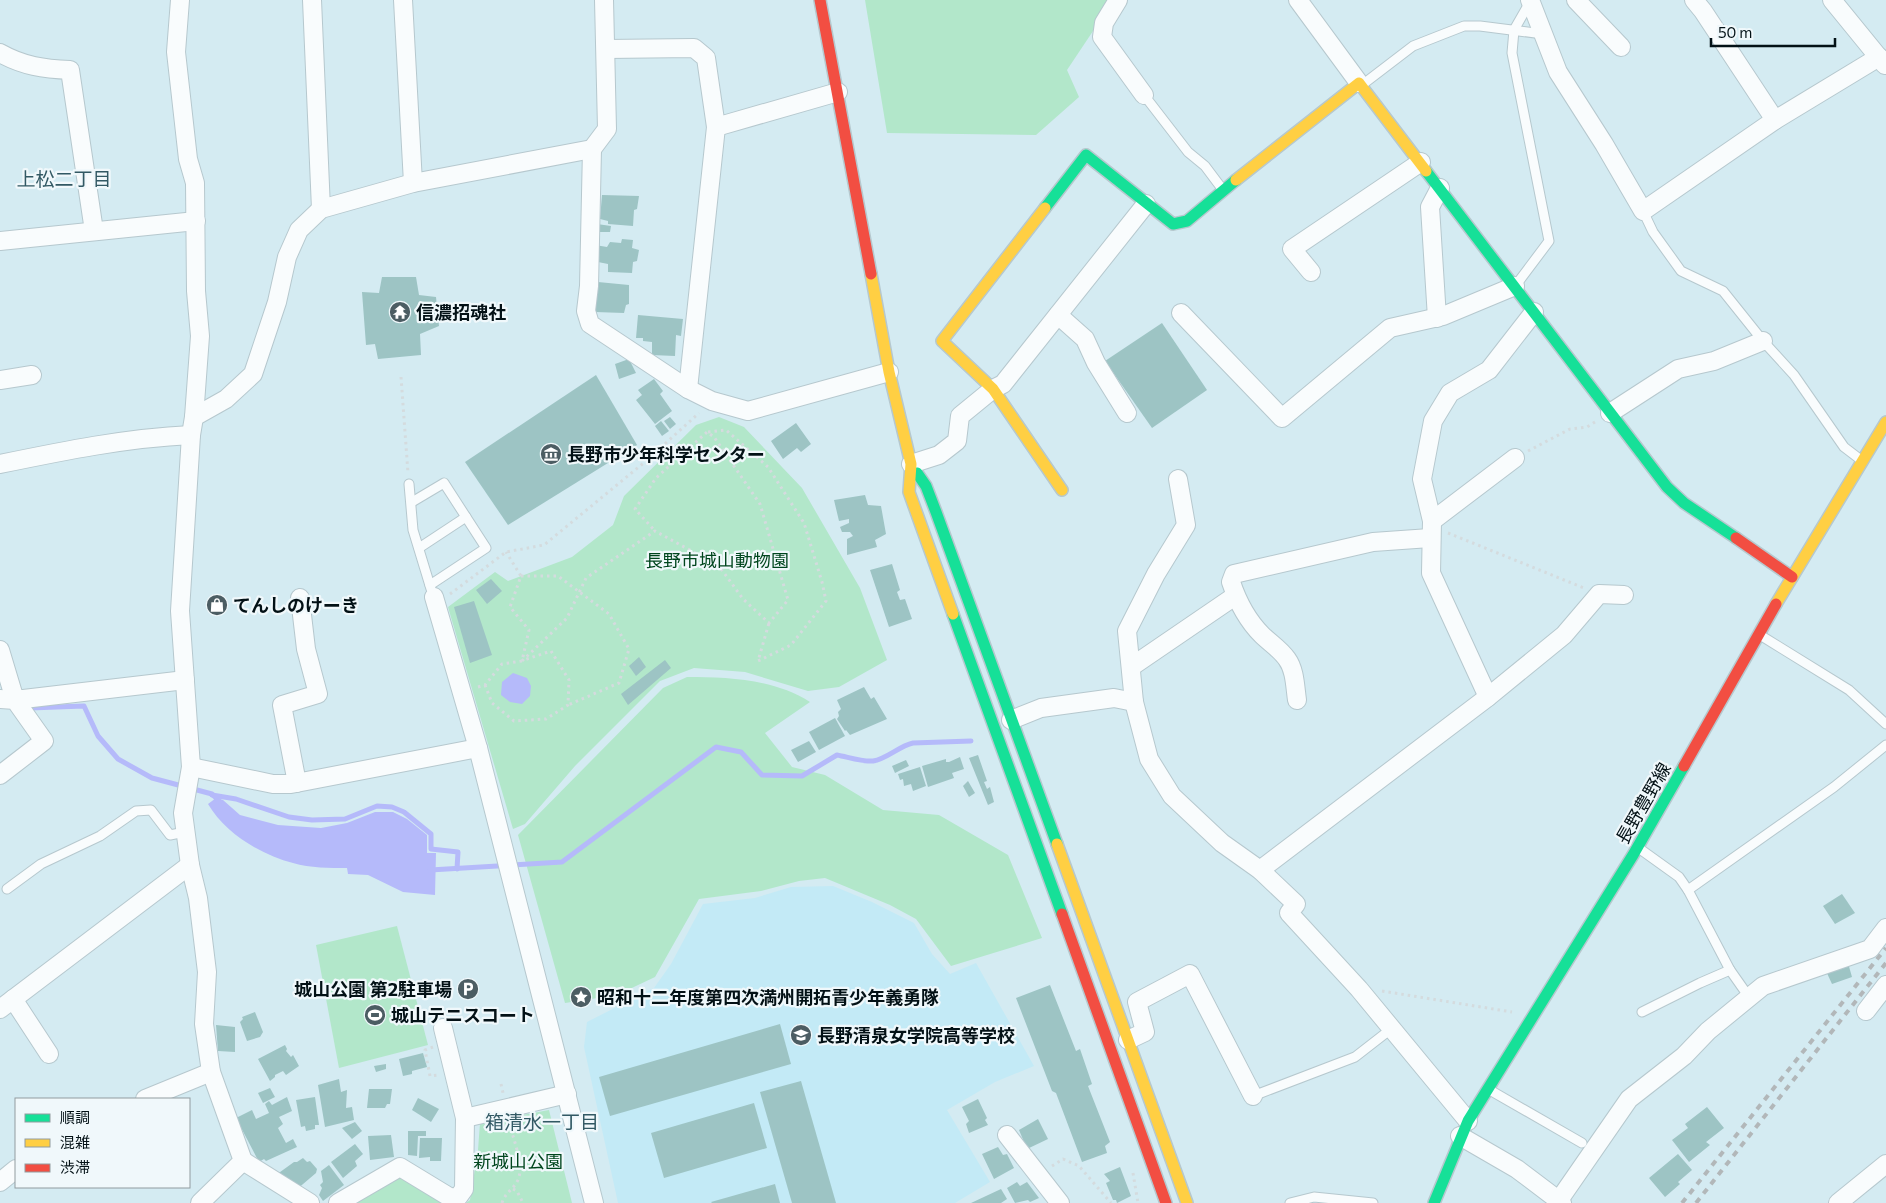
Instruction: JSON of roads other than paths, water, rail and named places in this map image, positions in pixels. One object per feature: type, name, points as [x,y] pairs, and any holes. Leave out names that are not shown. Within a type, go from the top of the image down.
[{"type":"street","points":[[180,0],[176,52],[188,158],[195,183],[196,291],[200,336],[191,435],[180,611],[191,767],[183,813],[190,865],[198,898],[207,972],[204,1024],[211,1072],[243,1162],[310,1203]]},
{"type":"street","points":[[312,0],[321,209]]},
{"type":"street","points":[[403,0],[413,183]]},
{"type":"street","points":[[604,0],[607,129],[592,149],[589,286],[586,311],[590,324],[688,389],[712,401],[748,411],[889,372]]},
{"type":"street","points":[[820,0],[889,372],[911,464],[929,495],[1187,1203]]},
{"type":"street","points":[[1118,0],[1104,23],[1102,37],[1144,95]]},
{"type":"street","points":[[1298,0],[1667,487],[1684,503],[1792,577]]},
{"type":"street","points":[[1576,0],[1621,47]]},
{"type":"street","points":[[1694,0],[1775,120]]},
{"type":"street","points":[[1531,1],[1558,72],[1604,144],[1643,211],[1775,120],[1882,62],[1832,0]]},
{"type":"street","points":[[606,49],[694,48],[706,58],[716,127],[688,389]]},
{"type":"street","points":[[0,53],[12,60],[41,69],[70,70],[94,231]]},
{"type":"street","points":[[1062,490],[994,388],[942,341],[1086,155],[1173,224],[1187,221],[1268,154],[1360,84]]},
{"type":"street","points":[[716,127],[838,92]]},
{"type":"street","points":[[194,417],[226,399],[253,374],[277,302],[288,257],[299,230],[321,209],[413,183],[592,149]]},
{"type":"street","points":[[1311,272],[1292,249],[1421,162]]},
{"type":"street","points":[[1437,318],[1430,207],[1440,188]]},
{"type":"street","points":[[911,464],[939,455],[957,441],[960,416],[994,388],[1003,384],[1146,204]]},
{"type":"street","points":[[0,241],[196,221]]},
{"type":"street","points":[[1181,313],[1282,418],[1390,328],[1437,318],[1515,286]]},
{"type":"street","points":[[1488,697],[1431,573],[1431,528],[1422,479],[1432,421],[1450,393],[1489,370],[1534,312]]},
{"type":"street","points":[[1058,315],[1085,339],[1096,364],[1127,413]]},
{"type":"street","points":[[1610,413],[1678,369],[1714,361],[1764,341]]},
{"type":"street","points":[[0,380],[32,375]]},
{"type":"street","name":"長野豊野線","points":[[1434,1203],[1464,1128],[1637,848],[1792,577],[1862,461],[1875,448],[1886,422]]},
{"type":"street","points":[[0,464],[88,446],[150,437],[191,435]]},
{"type":"street","points":[[1297,700],[1293,672],[1287,659],[1261,634],[1236,596],[1230,582],[1234,574],[1431,528],[1515,458]]},
{"type":"street","points":[[911,464],[909,492],[1166,1203]]},
{"type":"street","points":[[1178,479],[1186,526],[1156,574],[1127,631],[1134,702],[1149,759],[1172,796],[1222,843],[1260,870],[1296,904],[1289,913],[1359,989],[1392,1029],[1464,1128],[1559,1202],[1629,1099],[1684,1056],[1708,1031],[1763,986],[1870,949],[1886,928]]},
{"type":"street","points":[[1260,870],[1488,697],[1564,635],[1599,594],[1624,595]]},
{"type":"street","points":[[433,595],[478,748],[594,1203]]},
{"type":"street","points":[[1130,667],[1236,596]]},
{"type":"street","points":[[297,783],[282,705],[318,694],[306,650],[300,598]]},
{"type":"street","points":[[0,650],[8,700],[44,741],[0,775]]},
{"type":"street","points":[[8,700],[185,680]]},
{"type":"street","points":[[1011,720],[1041,708],[1114,698],[1134,702]]},
{"type":"street","points":[[191,767],[273,784],[297,783],[478,748]]},
{"type":"street","points":[[49,1054],[7,1004],[190,865]]},
{"type":"street","points":[[1128,1040],[1145,1032],[1137,1002],[1190,974],[1253,1096]]},
{"type":"street","points":[[1866,1011],[1886,985]]},
{"type":"street","points":[[338,1203],[400,1167],[449,1200],[459,1196],[464,1189],[466,1118],[443,1028]]},
{"type":"street","points":[[147,1098],[211,1072]]},
{"type":"street","points":[[466,1118],[567,1094]]},
{"type":"street","points":[[1007,1135],[1060,1203]]},
{"type":"street","points":[[200,1203],[243,1162]]},
{"type":"street","points":[[1838,1203],[1886,1164]]},
{"type":"street","points":[[0,1182],[15,1170]]},
{"type":"lane","points":[[1515,286],[1549,241],[1512,54],[1514,30],[1531,1]]},
{"type":"lane","points":[[1360,84],[1413,46],[1464,26],[1480,26],[1543,34]]},
{"type":"lane","points":[[1144,95],[1188,152],[1204,166],[1224,190]]},
{"type":"lane","points":[[1643,211],[1653,232],[1682,271],[1723,291],[1794,374],[1844,447],[1862,461]]},
{"type":"lane","points":[[409,484],[413,530],[433,595],[486,548],[444,483],[412,502]]},
{"type":"lane","points":[[419,548],[466,517]]},
{"type":"lane","points":[[1759,635],[1849,690],[1886,724]]},
{"type":"lane","points":[[1688,890],[1834,787],[1886,745]]},
{"type":"lane","points":[[7,890],[41,864],[100,836],[136,811],[151,810],[170,835],[185,832]]},
{"type":"lane","points":[[1637,848],[1679,877],[1688,890],[1730,970],[1749,997]]},
{"type":"lane","points":[[1642,1012],[1730,970]]},
{"type":"lane","points":[[1253,1096],[1355,1057],[1392,1029]]},
{"type":"lane","points":[[1488,1089],[1582,1143]]},
{"type":"lane","points":[[1290,1203],[1314,1197],[1373,1203]]},
{"type":"water","points":[[513,673],[527,678],[531,686],[530,696],[522,704],[510,702],[501,695],[502,682]]},
{"type":"water","points":[[216,798],[223,800],[240,815],[278,825],[321,828],[347,823],[375,812],[393,812],[407,819],[427,835],[427,853],[436,853],[435,895],[403,892],[368,875],[348,874],[347,868],[306,866],[269,854],[245,841],[215,815],[208,804]]},
{"type":"waterway","points":[[30,708],[84,706],[98,736],[118,759],[152,778],[212,794],[220,802]]},
{"type":"waterway","points":[[430,870],[562,862],[716,747],[741,752],[762,775],[802,776],[837,755],[873,761],[913,743],[971,741]]},
{"type":"waterway","points":[[212,795],[236,799],[289,817],[312,820],[345,819],[377,806],[392,807],[404,812],[431,834],[431,849],[458,852],[457,869]]},
{"type":"railway","points":[[1682,1203],[1886,948]]},
{"type":"railway","points":[[1696,1203],[1886,963]]},
{"type":"place","name":"信濃招魂社","points":[[400,312]]},
{"type":"place","name":"長野市少年科学センター","points":[[551,454]]},
{"type":"place","name":"てんしのけーき","points":[[217,605]]},
{"type":"place","name":"城山公園 第2駐車場","points":[[468,989]]},
{"type":"place","name":"昭和十二年度第四次満州開拓青少年義勇隊","points":[[581,997]]},
{"type":"place","name":"城山テニスコート","points":[[375,1015]]},
{"type":"place","name":"長野清泉女学院高等学校","points":[[801,1035]]},
{"type":"district","name":"上松二丁目","points":[[64,178]]},
{"type":"district","name":"箱清水一丁目","points":[[542,1121]]},
{"type":"park label","name":"長野市城山動物園","points":[[717,560]]},
{"type":"park label","name":"新城山公園","points":[[518,1161]]}]
